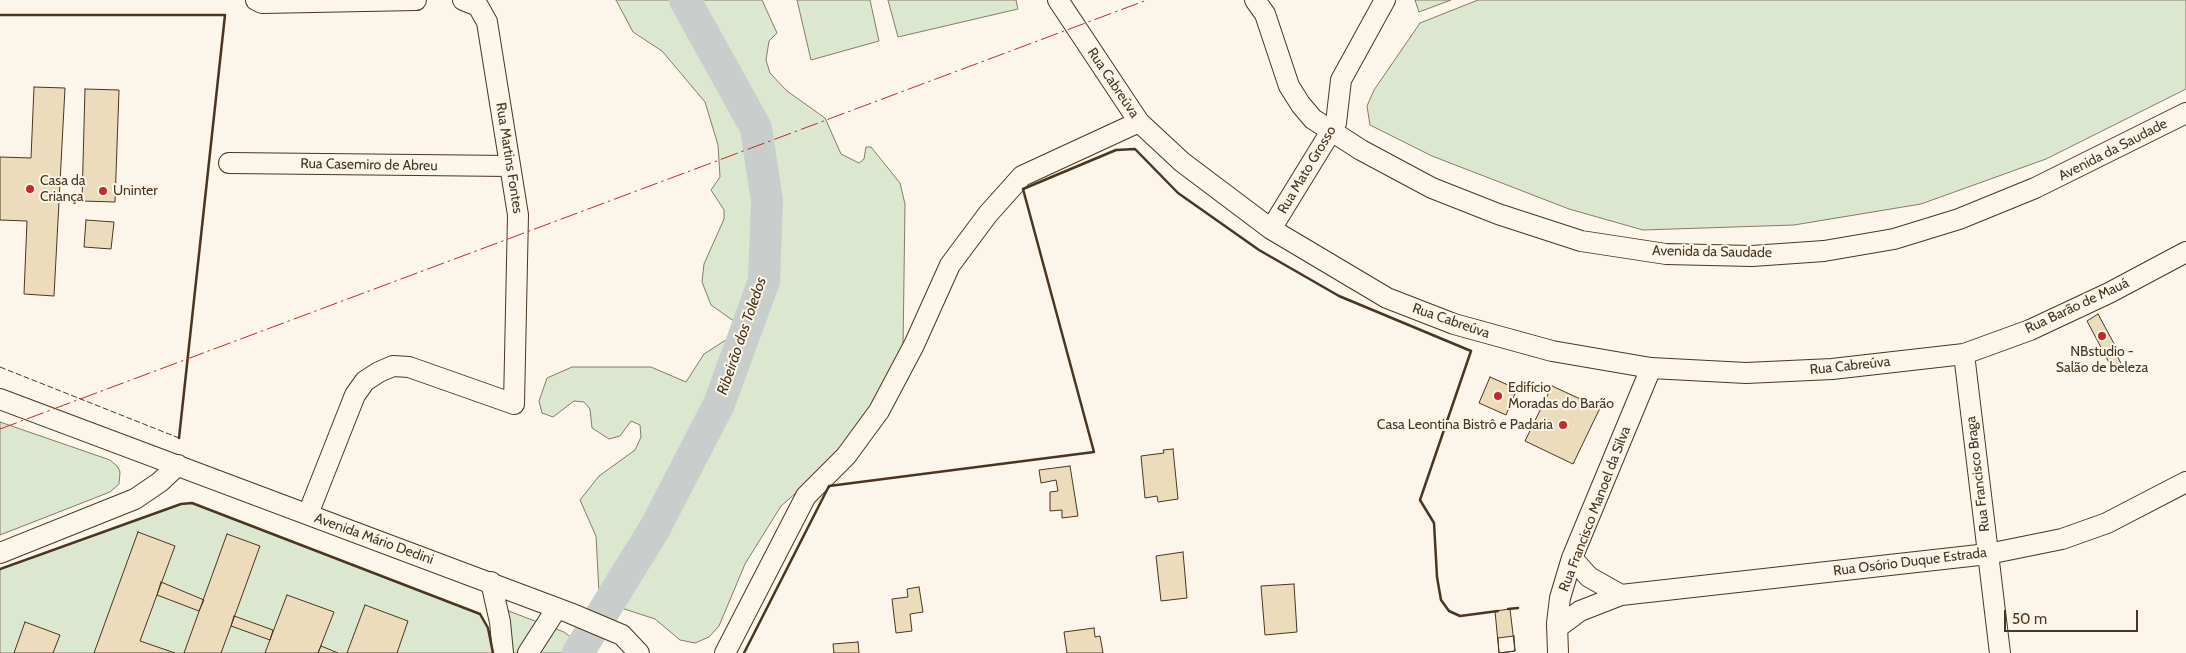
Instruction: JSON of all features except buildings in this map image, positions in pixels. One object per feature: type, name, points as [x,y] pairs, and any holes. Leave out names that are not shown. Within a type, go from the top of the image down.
[{"type":"street","points":[[256,0],[262,3],[416,0]]},
{"type":"street","name":"Rua Cabreúva","points":[[1058,0],[1139,122],[1182,162],[1271,229],[1387,298],[1454,324],[1552,351],[1651,368],[1746,374],[1832,369],[1964,354]]},
{"type":"street","name":"Avenida da Saudade","points":[[1255,0],[1265,14],[1289,86],[1313,119],[1331,131],[1365,152],[1432,188],[1498,214],[1581,241],[1666,254],[1752,256],[1833,250],[1894,239],[1959,220],[2035,188],[2186,113]]},
{"type":"street","name":"Rua Mato Grosso","points":[[1271,229],[1336,123],[1341,80],[1385,0]]},
{"type":"street","name":"Rua Martins Fontes","points":[[308,514],[355,395],[365,381],[379,372],[393,366],[409,367],[514,404],[518,215],[487,22],[471,3]]},
{"type":"street","points":[[725,653],[806,496],[846,456],[879,411],[914,345],[950,265],[988,214],[1022,176],[1139,122]]},
{"type":"street","name":"Rua Casemiro de Abreu","points":[[229,163],[510,166]]},
{"type":"street","name":"Rua Barão de Mauá","points":[[1964,354],[2030,330],[2186,252]]},
{"type":"street","name":"Rua Francisco Braga","points":[[1964,354],[2000,653]]},
{"type":"street","name":"Rua Francisco Manoel da Silva","points":[[1558,653],[1557,628],[1560,598],[1572,558],[1651,368]]},
{"type":"street","name":"Avenida Mário Dedini","points":[[0,399],[564,610],[622,635],[639,653]]},
{"type":"street","points":[[0,553],[134,499],[160,482],[178,465]]},
{"type":"street","name":"Rua Osório Duque Estrada","points":[[1557,628],[1580,611],[1621,595],[1988,554],[2062,539],[2107,523],[2186,482]]},
{"type":"street","points":[[1572,558],[1589,577],[1621,595]]},
{"type":"street","points":[[491,582],[500,622],[503,653]]},
{"type":"street","points":[[528,653],[564,610]]},
{"type":"green space","points":[[616,0],[762,0],[777,33],[769,41],[766,60],[770,73],[787,91],[825,118],[841,154],[859,163],[864,159],[866,147],[871,147],[900,183],[905,204],[903,348],[862,445],[804,486],[781,506],[745,564],[719,626],[709,637],[695,643],[680,640],[655,619],[609,604],[599,592],[596,536],[580,500],[599,476],[635,450],[641,437],[640,425],[631,421],[620,436],[609,439],[592,428],[590,409],[584,402],[574,401],[553,417],[542,413],[539,401],[547,378],[572,367],[651,367],[686,382],[704,354],[738,332],[738,324],[711,305],[702,282],[704,264],[724,219],[724,210],[711,190],[720,177],[718,145],[705,102],[662,51],[633,32]]},
{"type":"green space","points":[[797,0],[870,0],[879,41],[811,60]]},
{"type":"green space","points":[[888,0],[1016,0],[1018,9],[898,37]]},
{"type":"green space","points":[[1415,0],[1451,0],[1419,12]]},
{"type":"green space","points":[[1478,0],[2186,0],[2186,89],[2046,159],[1921,204],[1794,225],[1643,230],[1569,209],[1432,156],[1370,125],[1367,106],[1374,90],[1420,23]]},
{"type":"green space","points":[[0,422],[110,460],[118,467],[120,472],[119,484],[110,492],[0,535]]},
{"type":"green space","points":[[192,503],[480,614],[488,628],[493,653],[0,653],[0,569],[181,504]]},
{"type":"green space","points":[[506,610],[564,632],[592,653],[502,653]]},
{"type":"waterway","name":"Ribeirão dos Toledos","points":[[578,653],[655,528],[719,404],[764,281],[767,201],[756,128],[685,0]]},
{"type":"fence","points":[[0,367],[179,438]]},
{"type":"wall","points":[[0,15],[225,15],[179,438]]},
{"type":"wall","points":[[744,653],[829,486],[1094,452],[1023,189],[1116,150],[1135,149],[1178,193],[1259,250],[1339,296],[1471,351],[1420,500],[1434,523],[1437,577],[1441,600],[1449,611],[1460,616],[1498,611]]},
{"type":"wall","points":[[0,569],[181,504],[192,503],[480,614],[488,628],[493,653]]},
{"type":"wall","points":[[1508,609],[1518,608]]},
{"type":"power","points":[[0,429],[1147,0]]},
{"type":"place","name":"Casa da Criança","points":[[30,189]]},
{"type":"place","name":"Uninter","points":[[103,191]]},
{"type":"place","name":"NBstudio - Salão de beleza","points":[[2102,336]]},
{"type":"place","name":"Edifício Moradas do Barão","points":[[1498,396]]},
{"type":"place","name":"Casa Leontina Bistrô e Padaria","points":[[1563,425]]}]
